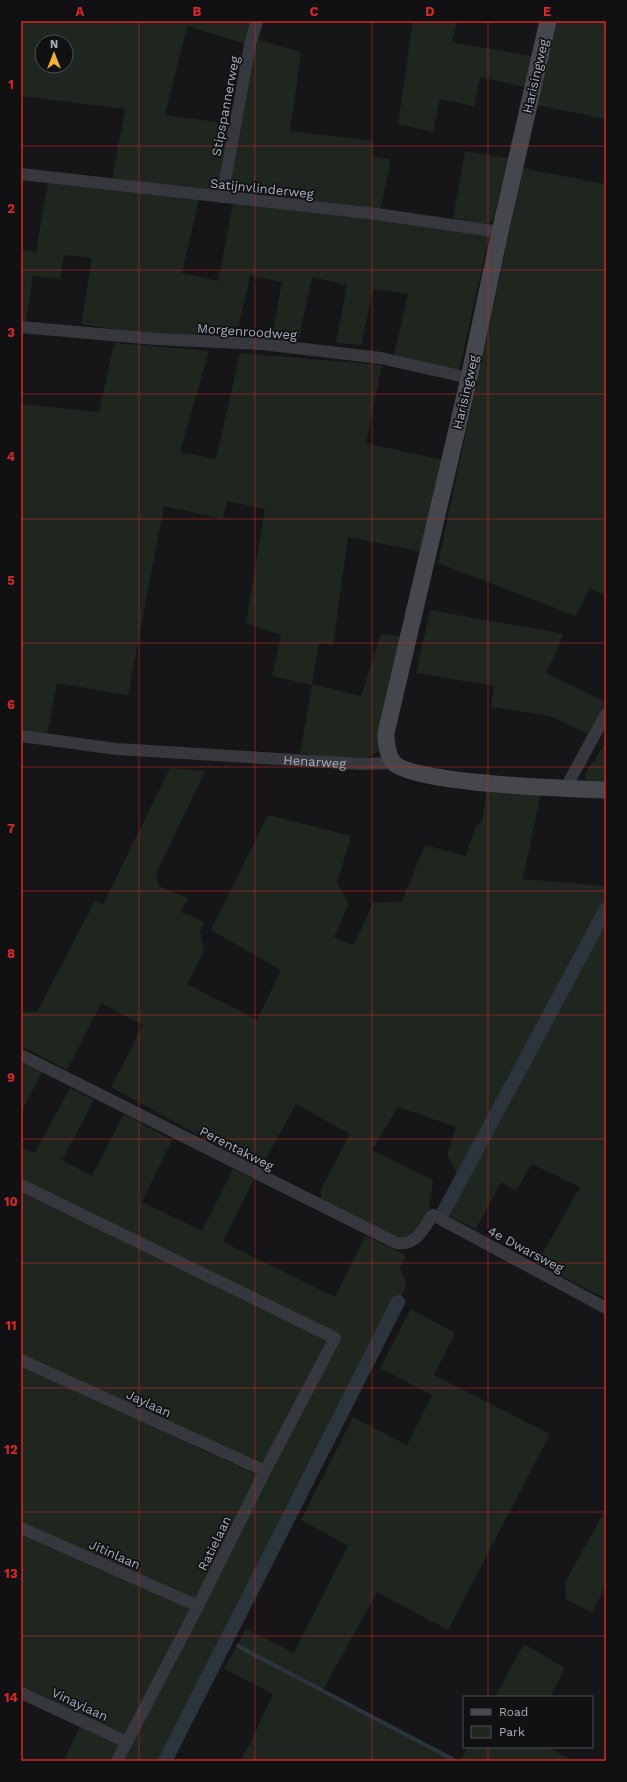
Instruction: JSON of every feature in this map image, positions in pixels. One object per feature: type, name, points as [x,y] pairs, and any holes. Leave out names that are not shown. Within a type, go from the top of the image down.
[{"type":"street","name":"Stipspannerweg","points":[[222,198],[250,45],[257,21]]},
{"type":"street","name":"Harisingweg","points":[[393,763],[386,746],[386,733],[469,378],[500,232],[548,21]]},
{"type":"street","name":"Satijnvlinderweg","points":[[21,174],[222,198],[376,214],[500,232]]},
{"type":"street","name":"Morgenroodweg","points":[[21,327],[156,339],[262,344],[381,358],[469,378]]},
{"type":"street","points":[[565,789],[606,714]]},
{"type":"street","name":"Henarweg","points":[[21,736],[125,749],[361,764],[393,763],[406,770],[422,775],[517,786],[606,790]]},
{"type":"street","name":"Perentakweg","points":[[21,1055],[396,1243],[409,1243],[415,1240],[433,1215]]},
{"type":"street","name":"Ratielaan","points":[[21,1185],[335,1338],[265,1471],[198,1606],[117,1761]]},
{"type":"street","name":"4e Dwarsweg","points":[[433,1215],[606,1308]]},
{"type":"street","name":"Jaylaan","points":[[21,1360],[265,1471]]},
{"type":"street","name":"Jitinlaan","points":[[21,1528],[198,1606]]},
{"type":"street","name":"Vinaylaan","points":[[21,1692],[127,1742]]},
{"type":"green space","points":[[21,21],[250,21],[246,44],[187,26],[165,115],[231,124],[217,192],[112,180],[125,109],[21,96]]},
{"type":"green space","points":[[413,21],[457,21],[452,42],[532,56],[524,87],[480,77],[474,106],[440,99],[433,132],[398,124]]},
{"type":"green space","points":[[555,21],[606,21],[606,119],[537,105]]},
{"type":"green space","points":[[256,39],[301,52],[290,131],[373,141],[372,156],[391,160],[380,211],[227,192]]},
{"type":"green space","points":[[465,151],[508,158],[493,221],[486,224],[453,218]]},
{"type":"green space","points":[[523,168],[604,184],[606,179],[606,596],[590,588],[576,616],[438,563]]},
{"type":"green space","points":[[48,183],[199,199],[182,273],[218,281],[233,204],[377,220],[489,236],[459,371],[394,355],[408,294],[373,289],[361,345],[336,343],[347,285],[312,277],[298,342],[271,340],[282,282],[250,276],[235,341],[154,335],[81,324],[92,258],[64,255],[60,279],[33,276],[26,322],[21,321],[21,249],[36,252]]},
{"type":"green space","points":[[114,343],[209,351],[180,452],[216,459],[240,353],[382,365],[366,443],[443,460],[423,552],[348,537],[333,645],[319,643],[312,684],[361,696],[381,634],[404,637],[378,752],[369,756],[350,759],[330,758],[300,753],[312,685],[272,676],[281,635],[246,623],[265,509],[227,501],[223,519],[164,506],[128,695],[57,683],[47,735],[21,730],[21,404],[99,412]]},
{"type":"green space","points":[[430,610],[563,634],[546,673],[606,702],[588,734],[550,716],[491,707],[494,686],[416,673]]},
{"type":"green space","points":[[606,743],[606,782],[586,781],[585,773]]},
{"type":"green space","points":[[170,768],[205,771],[156,874],[159,886],[188,898],[181,912],[205,922],[200,931],[204,950],[187,984],[257,1020],[281,970],[211,930],[268,815],[351,836],[337,883],[349,904],[334,937],[354,945],[373,903],[402,901],[425,845],[466,856],[475,828],[482,821],[487,788],[541,792],[523,879],[606,886],[606,1299],[537,1263],[580,1187],[532,1164],[516,1191],[501,1182],[476,1229],[443,1213],[460,1180],[447,1155],[456,1127],[398,1107],[372,1150],[433,1180],[429,1214],[416,1235],[401,1241],[321,1199],[321,1189],[350,1134],[296,1104],[260,1169],[111,1087],[143,1025],[101,1003],[67,1070],[21,1046],[21,1012],[37,1012],[95,901],[103,904]]},
{"type":"green space","points":[[21,1062],[42,1072],[21,1113]]},
{"type":"green space","points":[[70,1088],[94,1100],[62,1160],[92,1176],[124,1114],[172,1140],[142,1202],[202,1231],[233,1169],[254,1179],[223,1242],[335,1297],[365,1236],[406,1255],[400,1268],[407,1285],[165,1761],[121,1761],[340,1335],[21,1179],[21,1148],[35,1153]]},
{"type":"green space","points":[[21,1190],[330,1340],[262,1466],[21,1355]]},
{"type":"green space","points":[[411,1309],[455,1333],[434,1375],[550,1434],[448,1630],[377,1592],[323,1690],[456,1761],[240,1761],[252,1740],[273,1694],[224,1669],[246,1629],[294,1653],[348,1546],[301,1520],[353,1417],[407,1445],[432,1395],[380,1368]]},
{"type":"green space","points":[[21,1365],[257,1475],[195,1600],[21,1522]]},
{"type":"green space","points":[[606,1508],[606,1585],[592,1613],[566,1599],[566,1581]]},
{"type":"green space","points":[[21,1534],[191,1609],[125,1736],[21,1687]]},
{"type":"green space","points":[[524,1644],[565,1668],[551,1696],[496,1696]]},
{"type":"green space","points":[[80,1726],[120,1745],[112,1761],[64,1761]]},
{"type":"green space","points":[[467,1748],[550,1748],[573,1761],[460,1761]]},
{"type":"waterway","points":[[443,1213],[606,909]]},
{"type":"waterway","points":[[165,1761],[398,1302]]},
{"type":"waterway","points":[[238,1646],[456,1761]]}]
